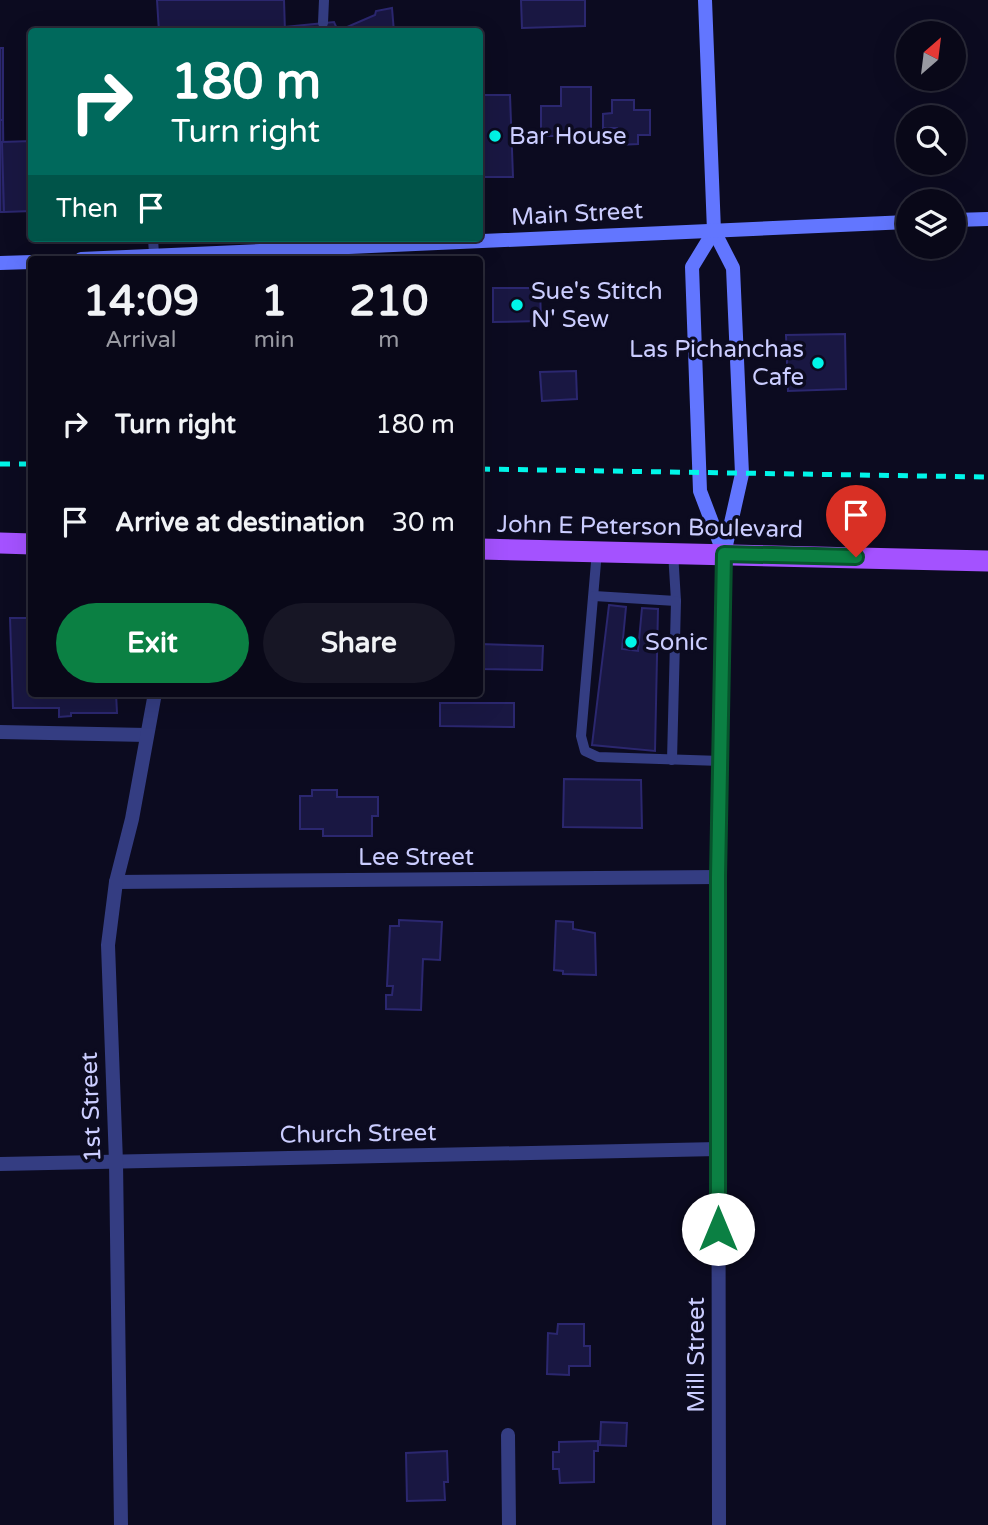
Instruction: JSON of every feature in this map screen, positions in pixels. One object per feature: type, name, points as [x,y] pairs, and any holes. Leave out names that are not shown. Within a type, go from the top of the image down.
[{"type":"main road","points":[[0,543],[28,544]]},
{"type":"main road","name":"John E Peterson Boulevard","points":[[483,549],[988,561]]},
{"type":"street","points":[[705,0],[715,231],[733,268],[742,474],[724,554]]},
{"type":"street","points":[[966,220],[988,219]]},
{"type":"street","name":"Main Street","points":[[483,238],[896,223]]},
{"type":"street","points":[[715,231],[692,267],[701,491],[724,554]]},
{"type":"street","name":"Main Street","points":[[166,256],[311,244],[373,242]]},
{"type":"street","points":[[0,263],[28,262]]},
{"type":"street","name":"Mill Street","points":[[719,1525],[718,877],[724,554]]},
{"type":"street","name":"1st Street","points":[[121,1525],[116,1162],[108,945],[116,882],[132,819],[154,697]]},
{"type":"street","points":[[0,732],[147,735]]},
{"type":"street","name":"Lee Street","points":[[116,882],[718,877]]},
{"type":"street","name":"Church Street","points":[[0,1164],[718,1149]]},
{"type":"street","points":[[508,1435],[509,1525]]},
{"type":"lane","points":[[323,23],[324,0]]},
{"type":"lane","points":[[597,551],[581,736],[585,751],[598,757],[720,761]]},
{"type":"lane","points":[[672,760],[676,601],[673,552]]},
{"type":"lane","points":[[594,596],[676,601]]},
{"type":"building","points":[[157,0],[284,0],[285,28],[159,28]]},
{"type":"building","points":[[521,0],[585,0],[585,26],[522,28]]},
{"type":"building","points":[[392,8],[394,28],[345,28],[375,15],[376,11]]},
{"type":"building","points":[[334,22],[337,28],[285,28],[285,27]]},
{"type":"building","points":[[0,48],[3,48],[3,120],[0,120]]},
{"type":"building","points":[[561,87],[591,87],[591,136],[541,136],[541,106],[561,106]]},
{"type":"building","name":"Bar House","points":[[483,95],[510,95],[513,177],[483,177]]},
{"type":"building","points":[[612,100],[634,100],[634,110],[650,110],[650,135],[638,135],[638,144],[618,145],[617,128],[603,128],[603,114],[612,113]]},
{"type":"building","points":[[0,120],[3,120],[4,212],[0,212]]},
{"type":"building","points":[[28,141],[28,211],[4,212],[2,142]]},
{"type":"building","name":"Sue's Stitch N' Sew","points":[[493,288],[540,288],[541,321],[493,322]]},
{"type":"building","points":[[845,334],[846,389],[788,391],[786,335]]},
{"type":"building","points":[[576,371],[577,399],[542,401],[540,372]]},
{"type":"building","points":[[609,605],[626,607],[622,649],[638,651],[642,608],[658,609],[655,751],[592,745]]},
{"type":"building","points":[[10,618],[28,618],[28,697],[116,697],[117,713],[71,713],[71,716],[59,717],[59,708],[13,708]]},
{"type":"building","points":[[483,644],[543,646],[542,670],[483,669]]},
{"type":"building","points":[[440,703],[514,703],[514,727],[440,726]]},
{"type":"building","points":[[564,779],[641,780],[642,828],[563,827]]},
{"type":"building","points":[[312,790],[337,790],[337,797],[378,797],[378,816],[372,816],[372,836],[323,836],[323,829],[300,829],[300,796],[312,796]]},
{"type":"building","points":[[399,920],[442,922],[440,960],[423,959],[421,1010],[386,1009],[386,995],[392,995],[393,986],[387,986],[390,926],[399,926]]},
{"type":"building","points":[[556,921],[573,922],[573,929],[595,933],[596,975],[563,974],[563,971],[554,970]]},
{"type":"building","points":[[558,1324],[584,1324],[584,1346],[590,1346],[590,1366],[569,1366],[569,1375],[547,1374],[548,1333],[557,1334]]},
{"type":"building","points":[[601,1422],[627,1423],[626,1446],[600,1445]]},
{"type":"building","points":[[598,1441],[598,1451],[594,1451],[594,1482],[560,1483],[559,1469],[553,1469],[553,1452],[559,1452],[559,1442]]},
{"type":"building","points":[[447,1451],[448,1482],[444,1482],[445,1500],[407,1501],[406,1453]]},
{"type":"railway","points":[[0,464],[28,464]]},
{"type":"railway","points":[[483,469],[988,477]]},
{"type":"place","name":"Bar House","points":[[495,136]]},
{"type":"place","name":"Sue's Stitch N' Sew","points":[[517,305]]},
{"type":"place","name":"Las Pichanchas Cafe","points":[[818,363]]},
{"type":"place","name":"Sonic","points":[[631,642]]},
{"type":"route","points":[[718,1229],[718,877],[724,554],[856,557]]}]
